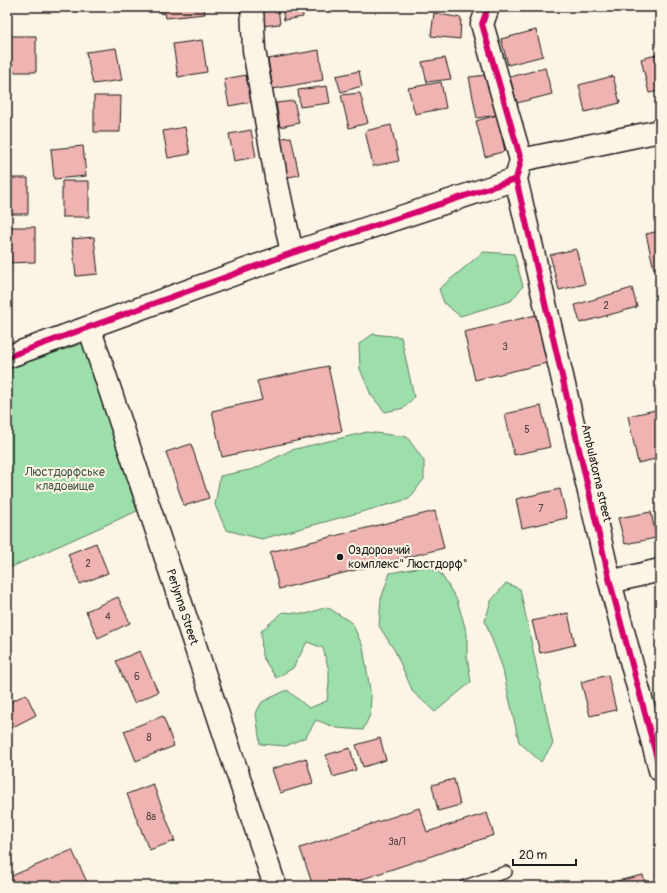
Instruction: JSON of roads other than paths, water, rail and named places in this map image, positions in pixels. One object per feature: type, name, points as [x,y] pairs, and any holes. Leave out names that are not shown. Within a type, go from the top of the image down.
[{"type":"street","points":[[252,7],[254,50],[276,182],[292,253]]},
{"type":"street","name":"Ambulatorna street","points":[[488,7],[482,24],[519,170],[610,582],[660,770]]},
{"type":"street","points":[[7,357],[519,170],[660,131]]},
{"type":"street","name":"Perlynna Street","points":[[88,327],[275,886]]},
{"type":"street","points":[[610,582],[660,570]]},
{"type":"lane","points":[[465,886],[506,872]]},
{"type":"place","name":"Оздоровчий комплекс\" Люстдорф\"","points":[[340,557]]},
{"type":"park label","name":"Люстдорфське кладовище","points":[[65,479]]}]
